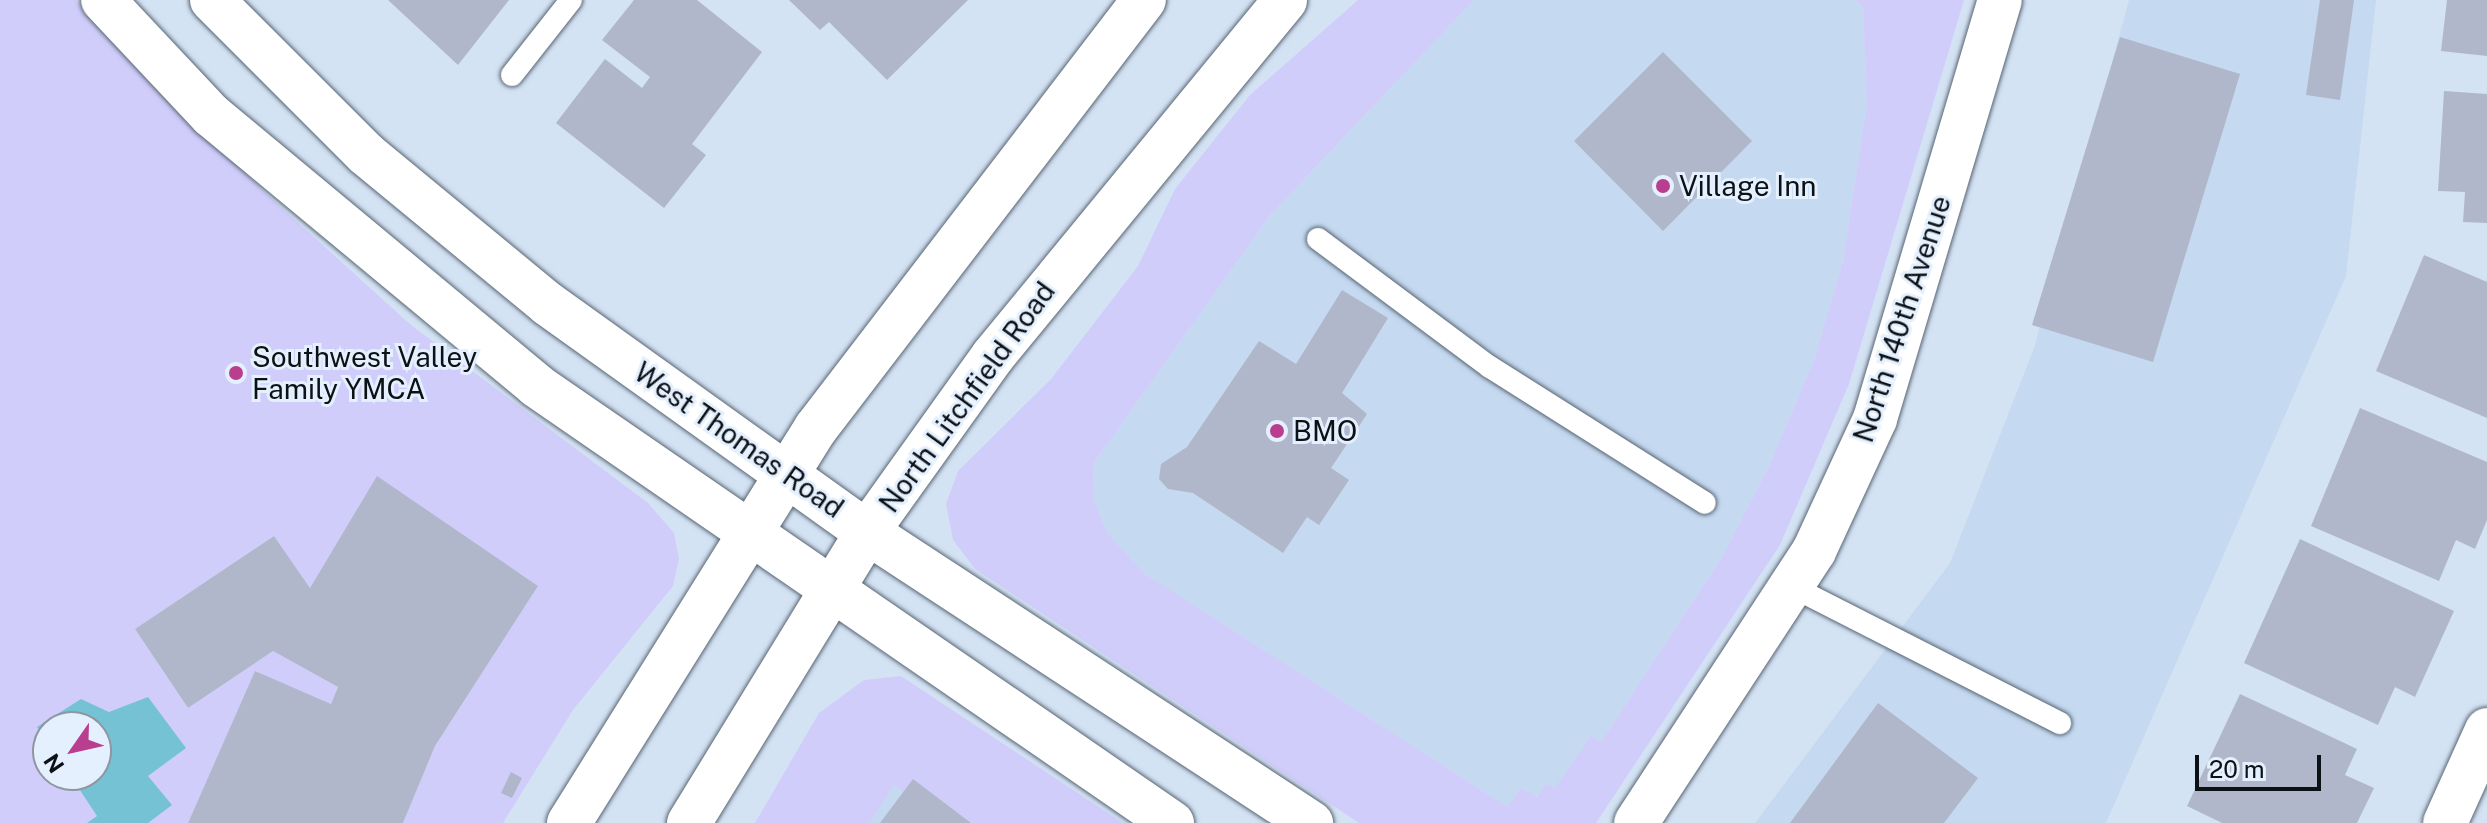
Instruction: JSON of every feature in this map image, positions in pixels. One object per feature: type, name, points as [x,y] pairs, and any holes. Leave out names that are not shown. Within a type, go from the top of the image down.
[{"type":"main road","points":[[103,0],[211,115],[371,255],[537,386],[830,592],[1172,823]]},
{"type":"main road","name":"West Thomas Road","points":[[212,0],[454,232],[867,532],[1311,823]]},
{"type":"main road","points":[[569,823],[785,474],[1144,0]]},
{"type":"main road","name":"North Litchfield Road","points":[[689,823],[867,532],[993,356],[1285,0]]},
{"type":"main road","name":"North 140th Avenue","points":[[1636,823],[1791,586],[1875,419],[2000,0]]},
{"type":"main road","points":[[2445,823],[2487,730]]},
{"type":"lane","points":[[512,75],[571,0]]},
{"type":"lane","points":[[1318,239],[1490,367],[1705,503]]},
{"type":"lane","points":[[1791,586],[2060,723]]},
{"type":"shaded area","name":"Southwest Valley Family YMCA","points":[[0,0],[76,0],[262,190],[411,325],[648,503],[674,533],[679,559],[673,586],[573,710],[503,823],[403,823],[435,746],[538,586],[377,477],[310,588],[274,536],[135,629],[188,708],[273,651],[338,687],[331,704],[255,672],[188,823],[0,823]]},
{"type":"shaded area","points":[[1358,0],[1474,0],[1271,214],[1093,464],[1094,500],[1108,534],[1144,573],[1508,807],[1521,788],[1537,797],[1546,784],[1555,788],[1591,736],[1601,742],[1722,557],[1769,466],[1814,360],[1843,261],[1867,103],[1863,7],[1855,0],[1964,0],[1849,384],[1780,545],[1596,823],[1359,823],[975,569],[953,540],[946,504],[958,471],[1051,379],[1138,266],[1175,189],[1250,95]]},
{"type":"shaded area","points":[[1474,0],[1855,0],[1863,7],[1867,103],[1843,261],[1814,360],[1769,466],[1722,557],[1601,742],[1591,737],[1555,789],[1508,807],[1144,573],[1108,534],[1094,500],[1093,464],[1271,214]]},
{"type":"shaded area","points":[[2129,0],[2376,0],[2346,276],[2106,823],[1755,823],[1950,563],[2034,348]]},
{"type":"shaded area","points":[[901,676],[1123,823],[953,823],[894,785],[870,823],[755,823],[819,713],[864,680]]},
{"type":"shaded area","points":[[894,784],[953,823],[870,823]]},
{"type":"water","points":[[148,697],[186,748],[148,776],[172,805],[148,823],[87,823],[97,816],[81,791],[112,791],[112,711]]},
{"type":"water","points":[[81,699],[107,711],[62,711]]},
{"type":"building","points":[[388,0],[509,0],[458,65]]},
{"type":"building","points":[[634,0],[697,0],[762,52],[692,144],[706,155],[664,208],[556,123],[605,59],[642,88],[650,77],[602,40]]},
{"type":"building","points":[[789,0],[968,0],[887,80],[829,22],[820,30]]},
{"type":"building","points":[[2320,0],[2354,0],[2340,100],[2306,95]]},
{"type":"building","points":[[2447,0],[2487,0],[2487,56],[2441,51]]},
{"type":"building","points":[[2120,37],[2240,74],[2153,362],[2032,325]]},
{"type":"building","name":"Village Inn","points":[[1663,52],[1752,141],[1663,231],[1574,141]]},
{"type":"building","points":[[2444,91],[2487,94],[2487,223],[2463,222],[2465,192],[2438,191]]},
{"type":"building","points":[[2424,255],[2487,282],[2487,418],[2376,371]]},
{"type":"building","name":"BMO","points":[[1342,290],[1388,318],[1342,393],[1367,414],[1331,468],[1349,480],[1319,525],[1307,517],[1283,553],[1193,493],[1168,489],[1159,479],[1161,464],[1187,447],[1259,341],[1296,364]]},
{"type":"building","points":[[2360,408],[2487,462],[2487,520],[2475,549],[2456,540],[2439,581],[2311,526]]},
{"type":"building","name":"Southwest Valley Family YMCA","points":[[377,476],[538,586],[435,746],[403,823],[188,823],[255,671],[331,704],[338,687],[273,651],[188,708],[135,629],[274,536],[310,588]]},
{"type":"building","points":[[2300,539],[2454,611],[2415,697],[2395,687],[2378,725],[2244,663]]},
{"type":"building","points":[[2240,694],[2357,749],[2345,775],[2374,788],[2357,823],[2222,823],[2187,806]]},
{"type":"building","points":[[1878,703],[1978,778],[1944,823],[1790,823]]},
{"type":"building","points":[[511,772],[522,778],[512,798],[501,793]]},
{"type":"building","points":[[913,779],[971,823],[880,823]]},
{"type":"place","name":"Village Inn","points":[[1663,186]]},
{"type":"place","name":"Southwest Valley Family YMCA","points":[[236,373]]},
{"type":"place","name":"BMO","points":[[1277,431]]}]
